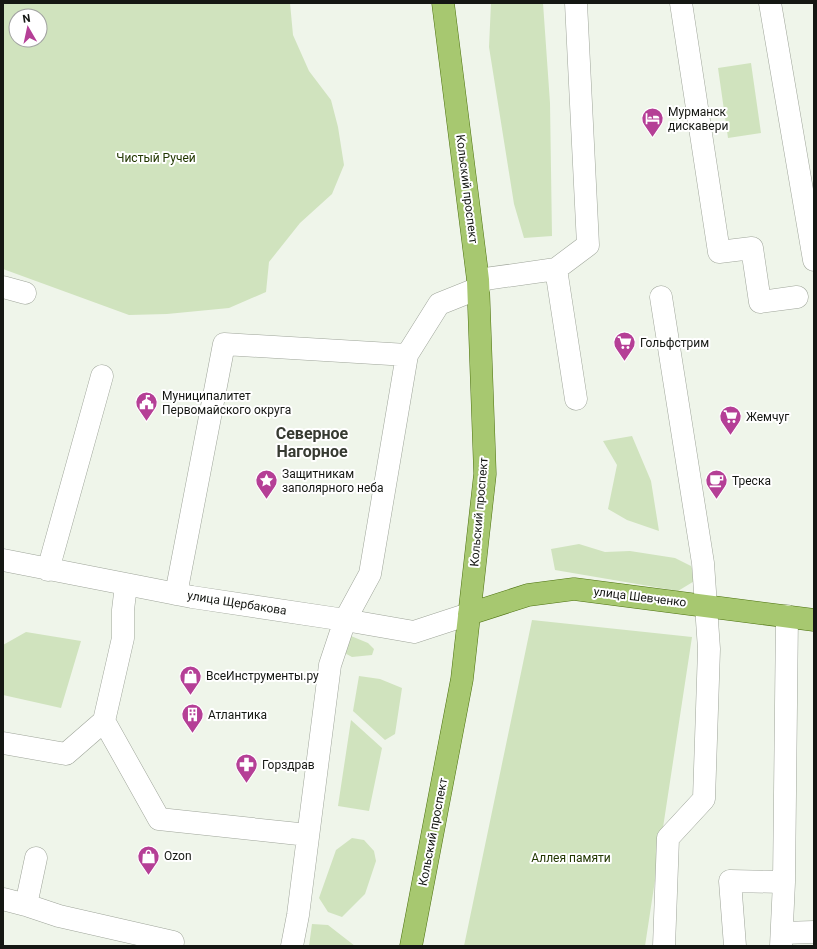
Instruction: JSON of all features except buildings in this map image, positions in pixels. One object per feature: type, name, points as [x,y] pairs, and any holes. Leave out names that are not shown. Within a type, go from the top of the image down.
[{"type":"main road","name":"Кольский проспект","points":[[411,946],[462,679],[478,545],[484,474],[478,284],[443,3]]},
{"type":"main road","name":"улица Шевченко","points":[[469,614],[528,595],[574,589],[814,620]]},
{"type":"street","points":[[292,946],[330,665],[345,620],[370,574],[407,355],[439,304],[478,284],[556,269],[588,245],[576,3]]},
{"type":"street","points":[[681,3],[719,252],[752,248],[760,302],[797,297]]},
{"type":"street","points":[[770,3],[814,260]]},
{"type":"street","points":[[556,269],[576,399]]},
{"type":"street","points":[[3,287],[26,292]]},
{"type":"street","points":[[661,297],[702,557],[709,650],[704,799],[668,838],[664,946]]},
{"type":"street","points":[[176,594],[224,344],[407,355]]},
{"type":"street","points":[[48,570],[102,376]]},
{"type":"street","name":"улица Щербакова","points":[[3,560],[176,594],[414,632],[469,614]]},
{"type":"street","points":[[3,742],[66,754],[104,721],[123,638],[123,610],[126,585]]},
{"type":"street","points":[[787,616],[784,882],[781,939],[814,932]]},
{"type":"street","points":[[104,721],[159,819],[308,835]]},
{"type":"street","points":[[26,905],[36,858]]},
{"type":"street","points":[[735,946],[730,881],[784,882]]},
{"type":"street","points":[[3,899],[59,916],[173,942],[172,946]]},
{"type":"green space","name":"Чистый Ручей","points":[[3,3],[290,3],[293,35],[309,71],[331,100],[338,127],[344,165],[332,194],[300,223],[269,262],[266,292],[229,308],[167,314],[129,315],[3,269]]},
{"type":"green space","points":[[491,3],[543,3],[550,103],[552,236],[524,238],[514,204],[489,47]]},
{"type":"green space","points":[[751,63],[761,133],[728,138],[718,68]]},
{"type":"green space","points":[[632,436],[651,481],[659,531],[627,520],[608,509],[617,465],[603,441]]},
{"type":"green space","points":[[579,544],[605,552],[630,551],[675,558],[691,566],[696,580],[678,591],[555,570],[551,549]]},
{"type":"green space","name":"Аллея памяти","points":[[532,620],[692,637],[645,946],[464,946]]},
{"type":"green space","points":[[26,632],[81,641],[61,708],[3,695],[3,645]]},
{"type":"green space","points":[[346,634],[368,643],[374,649],[372,655],[352,657],[339,650]]},
{"type":"green space","points":[[359,676],[380,679],[402,688],[395,734],[385,740],[353,711]]},
{"type":"green space","points":[[351,720],[382,748],[369,811],[338,806]]},
{"type":"green space","points":[[352,838],[364,840],[374,851],[376,861],[365,894],[342,917],[328,912],[319,898],[336,850]]},
{"type":"green space","points":[[312,924],[328,925],[355,946],[309,946]]},
{"type":"place","name":"Мурманск дискавери","points":[[653,138]]},
{"type":"place","name":"Гольфстрим","points":[[624,362]]},
{"type":"place","name":"Муниципалитет Первомайского округа","points":[[146,422]]},
{"type":"place","name":"Жемчуг","points":[[731,436]]},
{"type":"place","name":"Защитникам заполярного неба","points":[[267,500]]},
{"type":"place","name":"Треска","points":[[716,500]]},
{"type":"place","name":"ВсеИнструменты.ру","points":[[191,696]]},
{"type":"place","name":"Атлантика","points":[[193,734]]},
{"type":"place","name":"Горздрав","points":[[246,784]]},
{"type":"place","name":"Ozon","points":[[148,876]]},
{"type":"district","name":"Северное Нагорное","points":[[312,442]]}]
